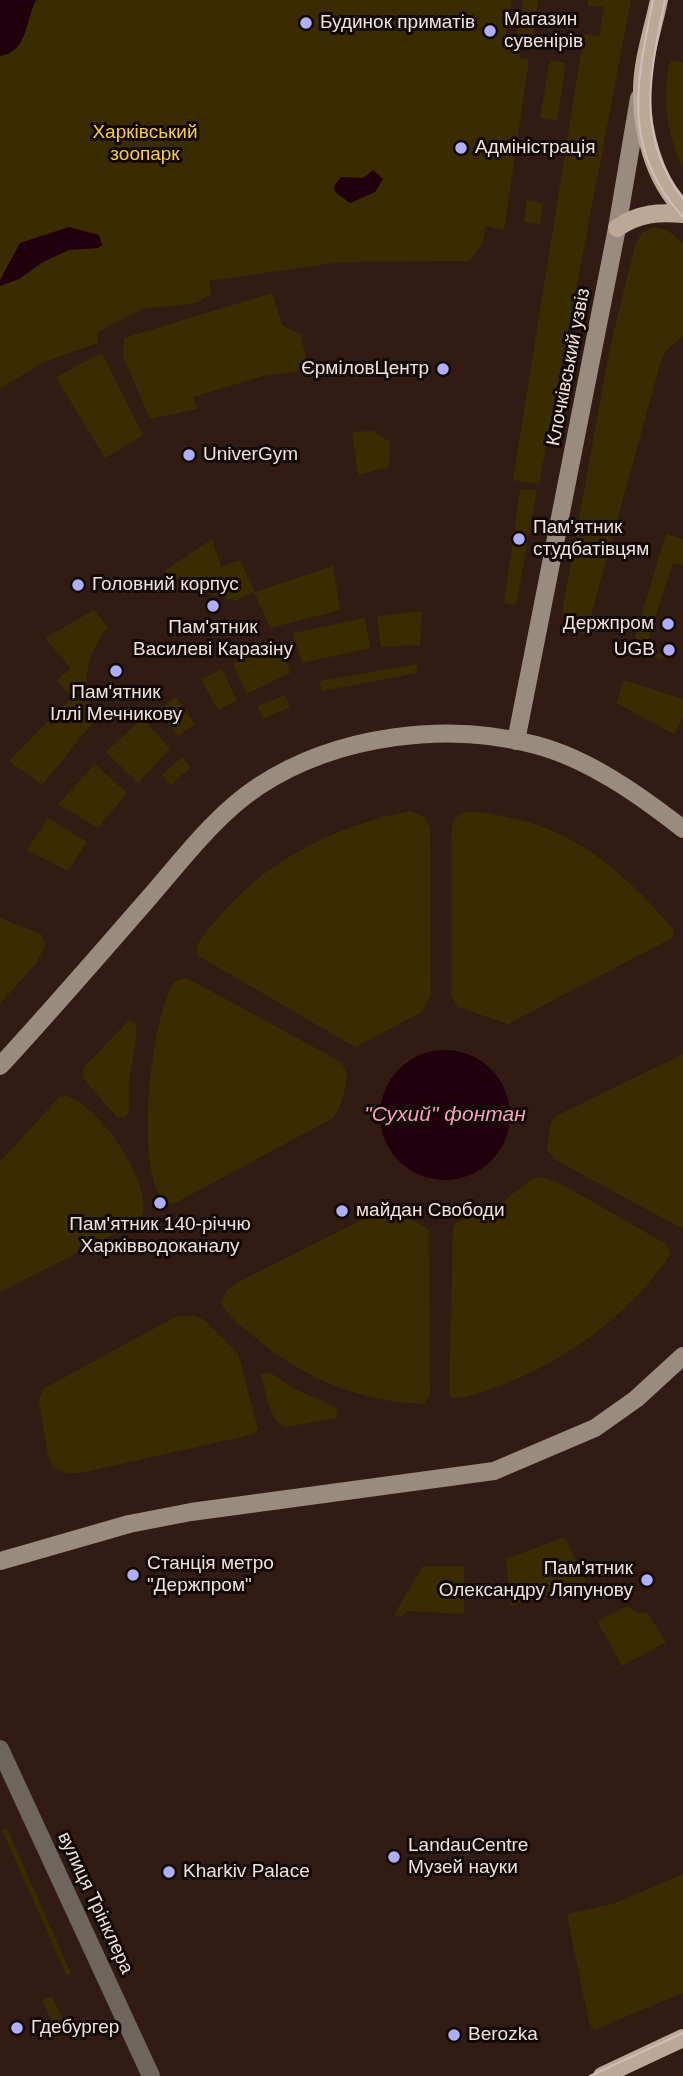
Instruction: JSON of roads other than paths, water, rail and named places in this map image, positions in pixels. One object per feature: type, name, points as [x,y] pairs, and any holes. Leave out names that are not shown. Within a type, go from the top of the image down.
[{"type":"main road","name":"Клочківський узвіз","points":[[516,741],[659,0]]},
{"type":"main road","points":[[617,228],[630,219],[650,213],[683,211],[655,164],[645,130],[642,88]]},
{"type":"main road","points":[[0,1066],[209,829],[258,787],[297,765],[384,740],[451,733],[516,741],[536,745],[575,761],[648,802],[683,829]]},
{"type":"main road","points":[[0,1561],[129,1524],[191,1512],[494,1471],[595,1428],[636,1399],[683,1356]]},
{"type":"main road","points":[[602,2076],[683,2038]]},
{"type":"street","name":"вулиця Трінклера","points":[[0,1748],[151,2076]]},
{"type":"water","points":[[0,0],[36,0],[21,42],[9,54],[0,56]]},
{"type":"water","points":[[373,170],[383,179],[375,192],[350,203],[335,192],[334,186],[341,177],[363,178]]},
{"type":"water","points":[[69,227],[99,235],[102,245],[98,248],[69,250],[43,262],[19,279],[0,286],[0,280],[20,243]]},
{"type":"water","name":"\"Сухий\" фонтан","points":[[445,1050],[470,1055],[491,1069],[505,1090],[510,1115],[505,1140],[491,1161],[470,1175],[445,1180],[420,1175],[399,1161],[385,1140],[380,1115],[385,1090],[399,1069],[420,1055]]},
{"type":"tram line","points":[[653,0],[642,59],[638,113],[649,166],[663,191],[683,217]]},
{"type":"tram line","points":[[665,0],[652,77],[652,126],[668,175],[683,199]]},
{"type":"tram line","points":[[590,2076],[683,2033]]},
{"type":"place","name":"Будинок приматів","points":[[306,23]]},
{"type":"place","name":"Магазин сувенірів","points":[[490,31]]},
{"type":"place","name":"Адміністрація","points":[[461,148]]},
{"type":"place","name":"ЄрміловЦентр","points":[[443,369]]},
{"type":"place","name":"UniverGym","points":[[189,455]]},
{"type":"place","name":"Пам'ятник студбатівцям","points":[[519,539]]},
{"type":"place","name":"Головний корпус","points":[[78,585]]},
{"type":"place","name":"Пам'ятник Василеві Каразіну","points":[[213,606]]},
{"type":"place","name":"Держпром","points":[[668,624]]},
{"type":"place","name":"UGB","points":[[669,650]]},
{"type":"place","name":"Пам'ятник Іллі Мечникову","points":[[116,671]]},
{"type":"place","name":"Пам'ятник 140-річчю Харківводоканалу","points":[[160,1203]]},
{"type":"place","name":"майдан Свободи","points":[[342,1211]]},
{"type":"place","name":"Станція метро \"Держпром\"","points":[[133,1575]]},
{"type":"place","name":"Пам'ятник Олександру Ляпунову","points":[[647,1580]]},
{"type":"place","name":"LandauCentre Музей науки","points":[[394,1857]]},
{"type":"place","name":"Kharkiv Palace","points":[[169,1872]]},
{"type":"place","name":"Гдебургер","points":[[17,2028]]},
{"type":"place","name":"Berozka","points":[[454,2035]]},
{"type":"park label","name":"Харківський зоопарк","points":[[145,144]]}]
